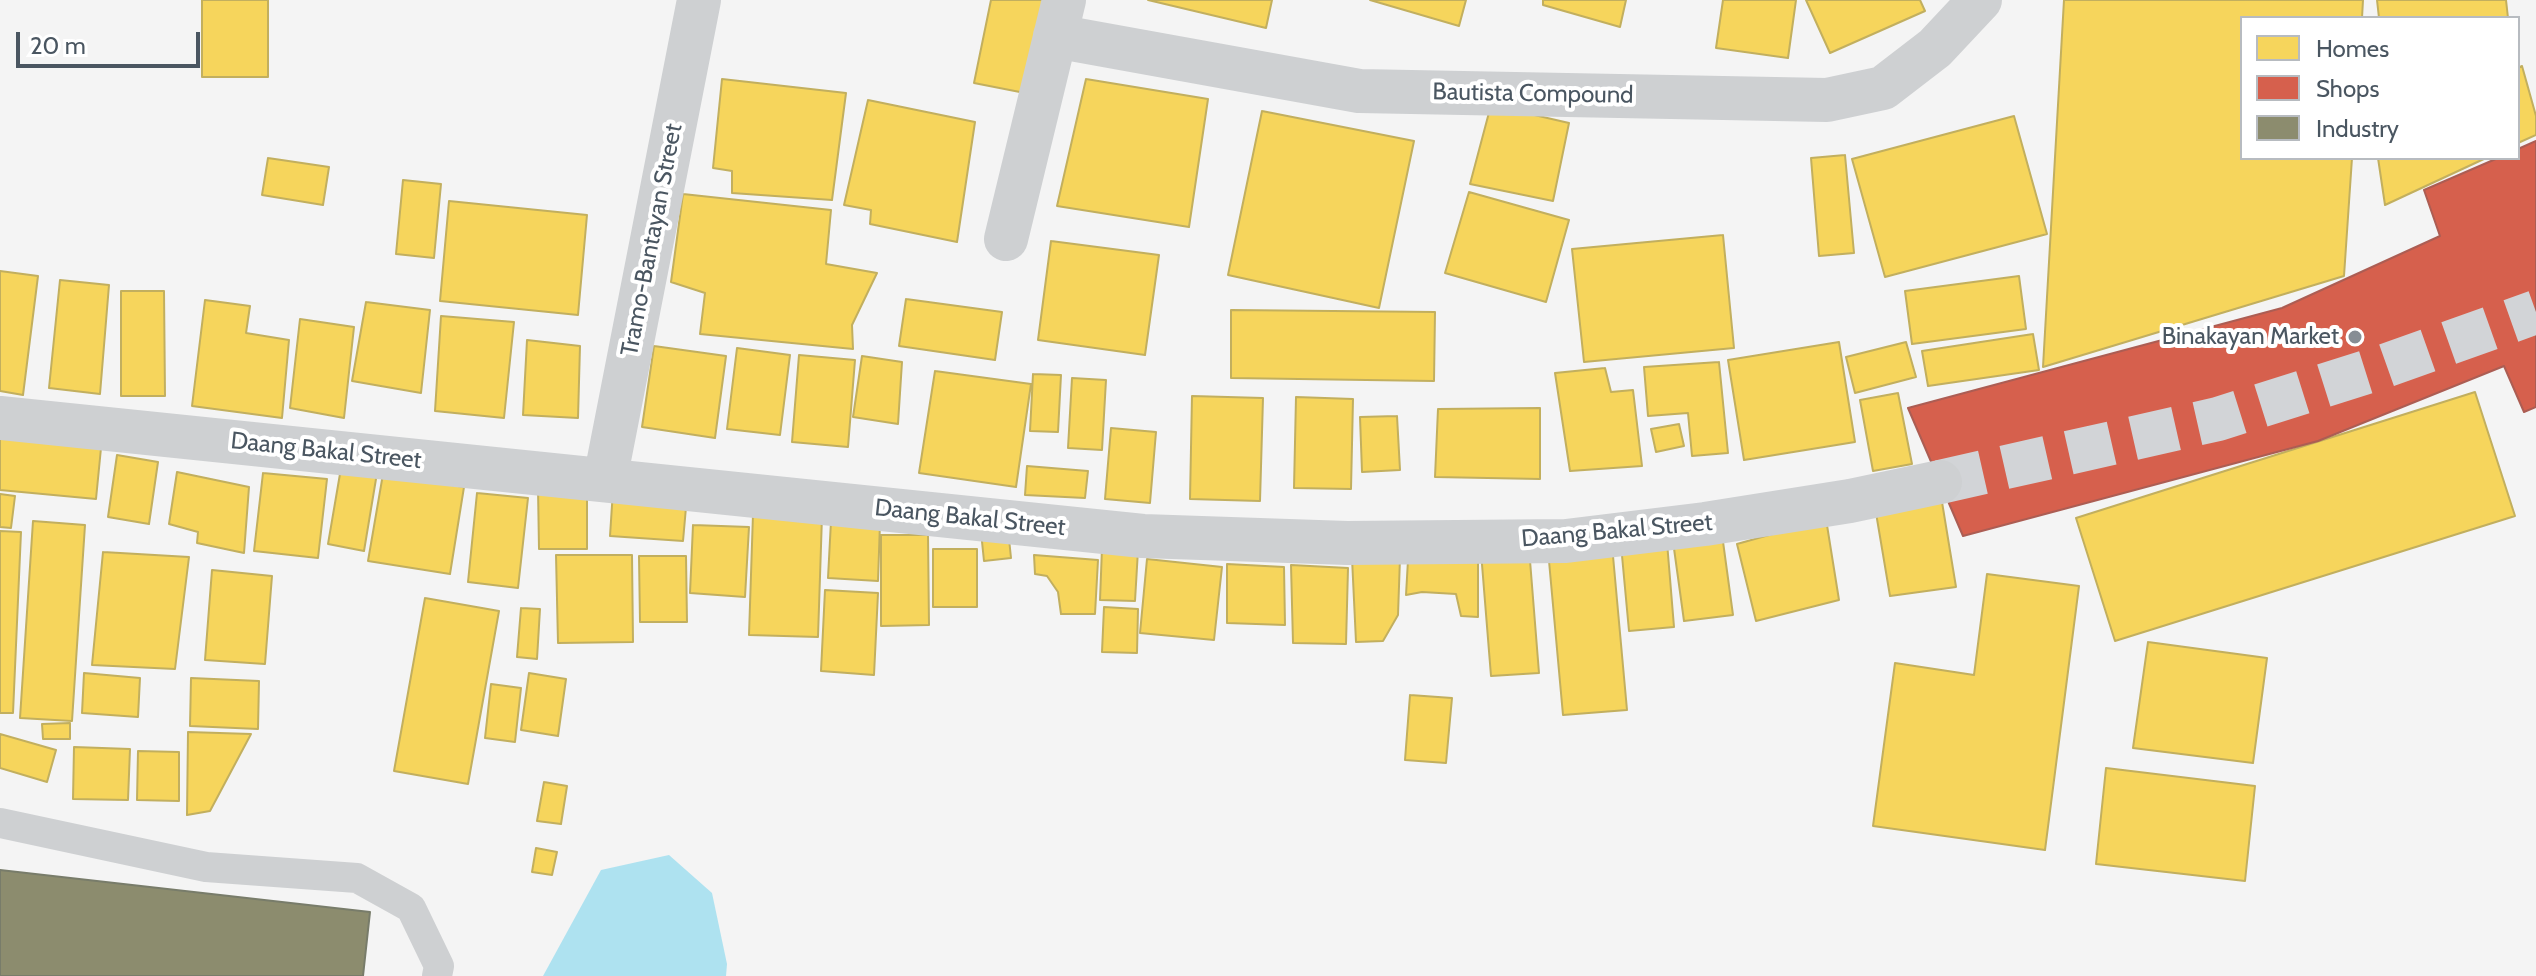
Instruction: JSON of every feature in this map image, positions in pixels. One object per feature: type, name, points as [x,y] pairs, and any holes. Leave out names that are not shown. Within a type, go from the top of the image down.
[{"type":"street","name":"Tramo-Bantayan Street","points":[[605,480],[699,0]]},
{"type":"street","name":"Bautista Compound","points":[[1059,18],[1359,91],[1827,100],[1883,88],[1935,48],[1980,0]]},
{"type":"street","points":[[1006,239],[1059,18]]},
{"type":"street","name":"Daang Bakal Street","points":[[0,418],[1143,536],[1347,543],[1566,541],[1705,524],[1850,501],[1940,482]]},
{"type":"lane","points":[[0,823],[206,867],[357,878],[411,908],[439,966],[437,976]]},
{"type":"water","points":[[669,855],[712,893],[727,964],[726,976],[543,976],[601,870]]},
{"type":"building: Homes","points":[[202,0],[268,0],[268,77],[202,77]]},
{"type":"building: Homes","points":[[991,0],[1049,0],[1030,94],[974,83]]},
{"type":"building: Homes","points":[[1148,0],[1272,0],[1266,28]]},
{"type":"building: Homes","points":[[1370,0],[1466,0],[1459,26]]},
{"type":"building: Homes","points":[[1543,0],[1626,0],[1620,27],[1543,5]]},
{"type":"building: Homes","points":[[1723,0],[1796,0],[1788,58],[1716,48]]},
{"type":"building: Homes","points":[[1806,0],[1920,0],[1925,11],[1830,53]]},
{"type":"building: Homes","points":[[2064,0],[2363,0],[2362,16],[2240,16],[2240,160],[2352,160],[2344,276],[2043,367]]},
{"type":"building: Homes","points":[[2377,0],[2506,0],[2508,16],[2379,16]]},
{"type":"building: Homes","points":[[2520,67],[2536,116],[2536,135],[2520,142]]},
{"type":"building: Homes","points":[[722,79],[846,93],[832,200],[732,193],[732,171],[713,168]]},
{"type":"building: Homes","points":[[1086,79],[1208,99],[1189,227],[1057,206]]},
{"type":"building: Homes","points":[[868,100],[975,122],[957,242],[870,224],[871,210],[844,205]]},
{"type":"building: Homes","points":[[1491,105],[1569,123],[1553,201],[1470,184]]},
{"type":"building: Homes","points":[[1262,111],[1414,141],[1379,308],[1228,275]]},
{"type":"building: Homes","points":[[2014,116],[2047,234],[1885,277],[1852,159]]},
{"type":"building: Homes","points":[[1845,155],[1854,253],[1819,256],[1811,158]]},
{"type":"building: Homes","points":[[268,158],[329,167],[323,205],[262,195]]},
{"type":"building: Homes","points":[[2378,160],[2482,160],[2385,205]]},
{"type":"building: Homes","points":[[403,180],[441,184],[434,258],[396,254]]},
{"type":"building: Homes","points":[[1469,192],[1569,220],[1546,302],[1445,273]]},
{"type":"building: Homes","points":[[683,194],[831,210],[826,264],[877,273],[852,325],[853,349],[700,334],[705,293],[671,282]]},
{"type":"building: Homes","points":[[449,201],[587,215],[578,315],[440,301]]},
{"type":"building: Homes","points":[[1723,235],[1734,348],[1584,362],[1572,249]]},
{"type":"building: Homes","points":[[1051,241],[1159,255],[1145,355],[1038,340]]},
{"type":"building: Homes","points":[[0,271],[38,276],[23,395],[0,391]]},
{"type":"building: Homes","points":[[2019,276],[2026,329],[1912,344],[1905,291]]},
{"type":"building: Homes","points":[[60,280],[109,285],[100,394],[49,388]]},
{"type":"building: Homes","points":[[121,291],[164,291],[165,396],[121,396]]},
{"type":"building: Homes","points":[[906,299],[1002,312],[995,360],[899,346]]},
{"type":"building: Homes","points":[[205,300],[250,306],[246,333],[289,340],[282,418],[192,406]]},
{"type":"building: Homes","points":[[366,302],[430,310],[421,393],[352,381]]},
{"type":"building: Homes","points":[[1231,310],[1435,312],[1434,381],[1231,378]]},
{"type":"building: Homes","points":[[441,316],[514,322],[504,418],[435,411]]},
{"type":"building: Homes","points":[[300,319],[354,327],[344,418],[290,408]]},
{"type":"building: Homes","points":[[2033,334],[2039,370],[1928,386],[1922,351]]},
{"type":"building: Homes","points":[[527,340],[580,346],[578,418],[523,415]]},
{"type":"building: Homes","points":[[1839,342],[1855,442],[1744,460],[1728,360]]},
{"type":"building: Homes","points":[[1906,342],[1916,377],[1855,393],[1846,357]]},
{"type":"building: Homes","points":[[654,346],[726,356],[715,438],[642,427]]},
{"type":"building: Homes","points":[[737,348],[790,355],[780,435],[727,429]]},
{"type":"building: Homes","points":[[799,355],[855,360],[848,447],[792,442]]},
{"type":"building: Homes","points":[[862,356],[902,362],[898,424],[853,417]]},
{"type":"building: Homes","points":[[1719,362],[1728,453],[1692,456],[1688,413],[1648,416],[1644,367]]},
{"type":"building: Homes","points":[[1605,368],[1611,392],[1633,390],[1642,466],[1570,471],[1555,373]]},
{"type":"building: Homes","points":[[935,371],[1031,384],[1016,487],[919,473]]},
{"type":"building: Homes","points":[[1033,374],[1061,375],[1058,432],[1030,431]]},
{"type":"building: Homes","points":[[1072,378],[1106,380],[1102,450],[1068,448]]},
{"type":"building: Homes","points":[[2475,392],[2515,516],[2115,641],[2076,518]]},
{"type":"building: Homes","points":[[1898,393],[1912,464],[1873,471],[1860,400]]},
{"type":"building: Homes","points":[[1192,396],[1263,398],[1260,501],[1190,499]]},
{"type":"building: Homes","points":[[1296,397],[1353,399],[1351,489],[1294,488]]},
{"type":"building: Homes","points":[[1540,408],[1540,479],[1435,477],[1438,409]]},
{"type":"building: Homes","points":[[1397,416],[1400,470],[1362,472],[1360,417]]},
{"type":"building: Homes","points":[[1679,424],[1684,446],[1656,452],[1651,429]]},
{"type":"building: Homes","points":[[1111,428],[1156,432],[1150,503],[1105,499]]},
{"type":"building: Homes","points":[[0,438],[101,448],[96,499],[0,490]]},
{"type":"building: Homes","points":[[117,455],[158,462],[149,524],[108,517]]},
{"type":"building: Homes","points":[[1027,466],[1088,471],[1085,498],[1025,495]]},
{"type":"building: Homes","points":[[341,468],[377,473],[364,551],[328,544]]},
{"type":"building: Homes","points":[[177,472],[249,487],[244,553],[197,543],[198,532],[169,524]]},
{"type":"building: Homes","points":[[263,473],[327,479],[318,558],[254,551]]},
{"type":"building: Homes","points":[[383,474],[464,487],[450,574],[368,561]]},
{"type":"building: Homes","points":[[538,488],[587,488],[587,549],[539,549]]},
{"type":"building: Homes","points":[[613,490],[687,496],[683,541],[610,536]]},
{"type":"building: Homes","points":[[477,493],[528,498],[518,588],[468,582]]},
{"type":"building: Homes","points":[[0,494],[15,496],[11,528],[0,527]]},
{"type":"building: Homes","points":[[1941,496],[1956,587],[1890,596],[1875,507]]},
{"type":"building: Homes","points":[[753,514],[822,516],[818,637],[749,635]]},
{"type":"building: Homes","points":[[1826,519],[1839,600],[1756,621],[1737,544]]},
{"type":"building: Homes","points":[[33,521],[85,525],[72,721],[20,718]]},
{"type":"building: Homes","points":[[831,521],[880,523],[878,581],[828,578]]},
{"type":"building: Homes","points":[[693,525],[749,527],[745,597],[690,593]]},
{"type":"building: Homes","points":[[1721,527],[1733,615],[1684,621],[1672,534]]},
{"type":"building: Homes","points":[[1008,529],[1011,558],[984,561],[981,532]]},
{"type":"building: Homes","points":[[1666,530],[1674,627],[1629,631],[1620,534]]},
{"type":"building: Homes","points":[[0,531],[21,532],[13,713],[0,713]]},
{"type":"building: Homes","points":[[881,535],[928,535],[929,625],[881,626]]},
{"type":"building: Homes","points":[[1612,545],[1627,710],[1563,715],[1548,550]]},
{"type":"building: Homes","points":[[1102,548],[1138,550],[1135,601],[1100,600]]},
{"type":"building: Homes","points":[[1529,548],[1539,673],[1491,676],[1481,552]]},
{"type":"building: Homes","points":[[933,549],[977,549],[977,607],[933,607]]},
{"type":"building: Homes","points":[[103,552],[189,557],[175,669],[92,665]]},
{"type":"building: Homes","points":[[556,555],[632,555],[633,642],[558,643]]},
{"type":"building: Homes","points":[[1034,555],[1098,560],[1095,614],[1061,614],[1058,592],[1047,576],[1035,574]]},
{"type":"building: Homes","points":[[639,556],[686,556],[687,622],[640,622]]},
{"type":"building: Homes","points":[[1352,558],[1400,558],[1398,615],[1383,641],[1356,642]]},
{"type":"building: Homes","points":[[1147,559],[1222,567],[1214,640],[1140,633]]},
{"type":"building: Homes","points":[[1408,560],[1478,561],[1478,617],[1461,616],[1456,594],[1422,592],[1406,595]]},
{"type":"building: Homes","points":[[1227,564],[1284,567],[1285,625],[1227,623]]},
{"type":"building: Homes","points":[[1291,565],[1348,568],[1346,644],[1293,643]]},
{"type":"building: Homes","points":[[212,570],[272,576],[265,664],[205,660]]},
{"type":"building: Homes","points":[[1987,574],[2079,586],[2045,850],[1873,826],[1895,663],[1974,675]]},
{"type":"building: Homes","points":[[825,590],[878,593],[874,675],[821,671]]},
{"type":"building: Homes","points":[[425,598],[499,611],[468,784],[394,771]]},
{"type":"building: Homes","points":[[1104,607],[1138,609],[1137,653],[1102,652]]},
{"type":"building: Homes","points":[[521,608],[540,609],[537,659],[517,657]]},
{"type":"building: Homes","points":[[2148,642],[2267,658],[2253,763],[2133,748]]},
{"type":"building: Homes","points":[[84,673],[140,678],[138,717],[82,713]]},
{"type":"building: Homes","points":[[529,673],[566,679],[558,736],[521,730]]},
{"type":"building: Homes","points":[[191,678],[259,681],[258,729],[190,726]]},
{"type":"building: Homes","points":[[491,684],[521,688],[515,742],[485,738]]},
{"type":"building: Homes","points":[[1410,695],[1452,698],[1446,763],[1405,760]]},
{"type":"building: Homes","points":[[70,723],[70,739],[43,739],[42,724]]},
{"type":"building: Homes","points":[[188,732],[251,734],[210,811],[187,815]]},
{"type":"building: Homes","points":[[0,734],[56,750],[47,782],[0,768]]},
{"type":"building: Homes","points":[[74,747],[130,749],[128,800],[73,799]]},
{"type":"building: Homes","points":[[138,751],[179,752],[179,801],[137,800]]},
{"type":"building: Homes","points":[[2106,768],[2255,786],[2245,881],[2096,864]]},
{"type":"building: Homes","points":[[544,782],[567,786],[561,824],[537,821]]},
{"type":"building: Homes","points":[[536,848],[557,852],[552,875],[532,872]]},
{"type":"building: Shops","name":"Binakayan Market","points":[[2536,141],[2536,407],[2524,412],[2504,366],[2318,441],[1963,536],[1908,408],[2282,308],[2440,236],[2424,190],[2493,160],[2520,160],[2520,148]]},
{"type":"building: Industry","points":[[0,870],[370,912],[363,976],[0,976]]},
{"type":"tunnel","points":[[1940,482],[2218,419],[2373,370],[2536,312]]},
{"type":"place","name":"Binakayan Market","points":[[2355,337]]}]
